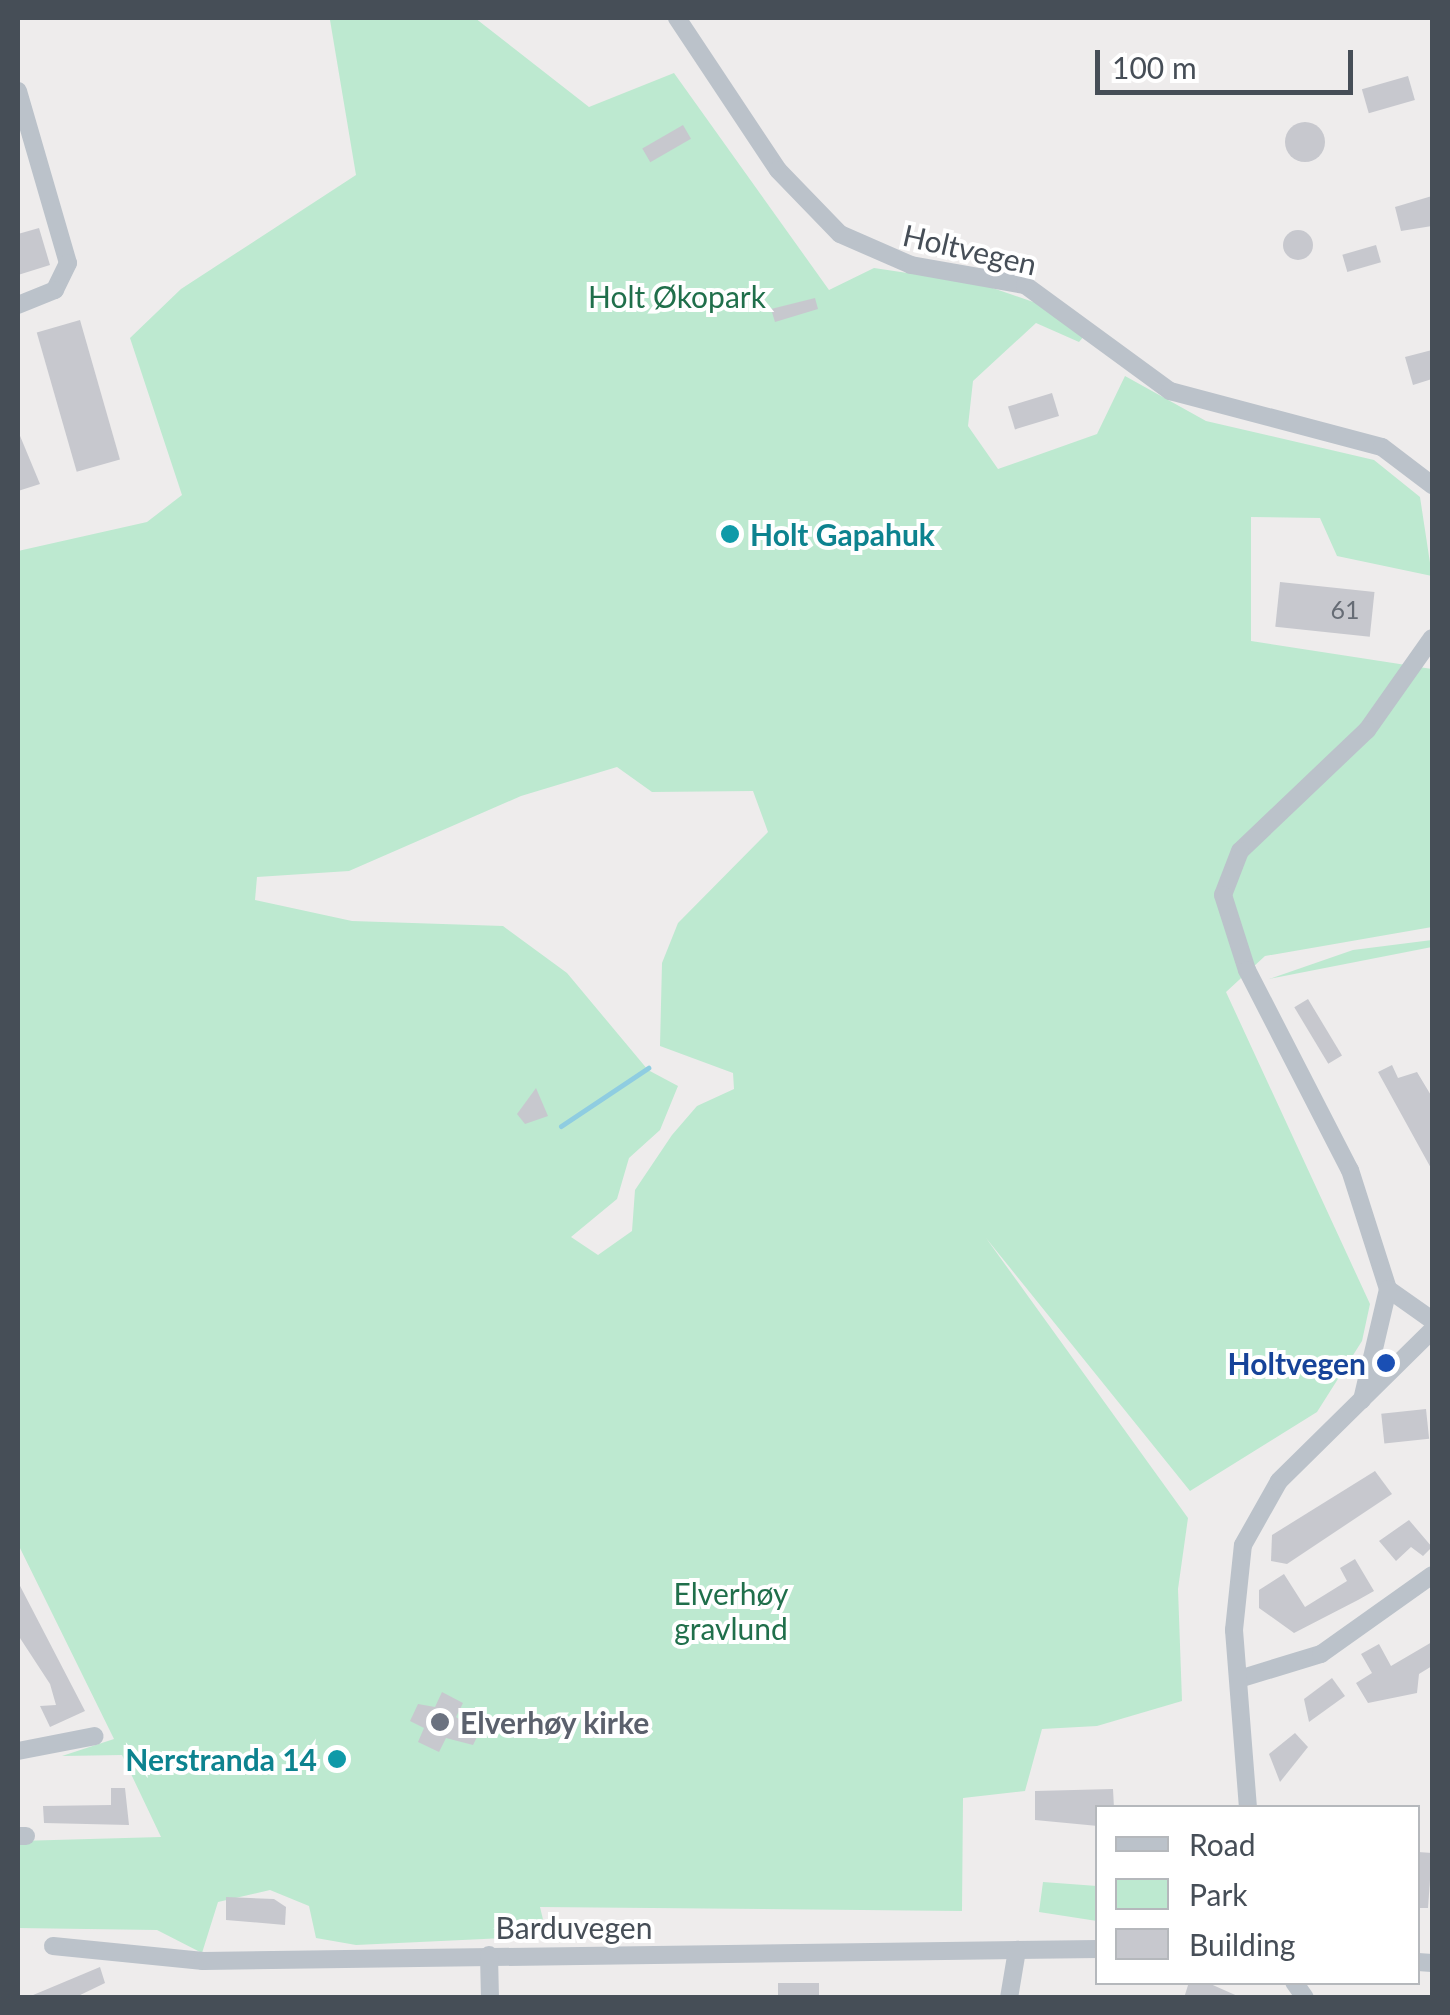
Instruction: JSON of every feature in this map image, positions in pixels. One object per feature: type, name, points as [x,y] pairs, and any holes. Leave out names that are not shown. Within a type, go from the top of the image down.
[{"type":"street","name":"Holtvegen","points":[[678,18],[778,170],[840,234],[911,265],[1025,286],[1170,390],[1382,447],[1432,485]]},
{"type":"street","points":[[18,91],[68,263],[54,290],[18,306]]},
{"type":"street","points":[[1362,1400],[1388,1289],[1350,1170],[1247,970],[1223,895],[1240,852],[1368,730],[1432,638]]},
{"type":"street","points":[[1388,1289],[1432,1320]]},
{"type":"street","points":[[1248,1805],[1233,1603],[1249,1529],[1279,1481],[1432,1330]]},
{"type":"street","points":[[1239,1679],[1321,1654],[1432,1574]]},
{"type":"street","points":[[18,1751],[95,1736]]},
{"type":"street","name":"Barduvegen","points":[[52,1946],[187,1961],[489,1954],[1095,1949]]},
{"type":"street","points":[[1008,1998],[1016,1950]]},
{"type":"street","points":[[489,1954],[490,1998]]},
{"type":"green space","points":[[475,18],[589,107],[674,73],[829,290],[874,268],[981,284],[1042,305],[1084,336],[1079,342],[1036,323],[973,381],[968,426],[998,469],[1097,434],[1125,376],[1206,421],[1374,460],[1420,497],[1432,576],[1337,556],[1320,518],[1251,517],[1251,641],[1432,669],[1432,927],[1265,956],[1226,992],[1370,1304],[1362,1341],[1317,1412],[1190,1491],[986,1238],[1188,1518],[1178,1589],[1182,1701],[1097,1726],[1042,1729],[1025,1791],[963,1798],[962,1911],[540,1907],[547,1936],[356,1945],[316,1938],[309,1906],[270,1890],[218,1902],[202,1953],[157,1930],[18,1928],[18,1841],[161,1837],[122,1755],[62,1756],[114,1739],[18,1544],[18,551],[147,522],[182,495],[130,338],[181,289],[356,175],[330,20]],"holes":[[[617,767],[652,792],[753,791],[768,832],[678,923],[662,963],[660,1046],[733,1073],[734,1089],[697,1106],[672,1135],[635,1190],[632,1231],[598,1255],[571,1237],[617,1199],[629,1158],[660,1130],[678,1086],[648,1070],[567,973],[503,926],[352,921],[255,900],[257,877],[349,871],[521,796]]]},
{"type":"green space","points":[[1432,940],[1432,947],[1269,979],[1353,950]]},
{"type":"green space","points":[[1043,1882],[1095,1886],[1095,1921],[1039,1912]]},
{"type":"building","points":[[1408,76],[1415,100],[1369,113],[1362,89]]},
{"type":"building","points":[[1305,122],[1319,128],[1325,142],[1319,156],[1305,162],[1291,156],[1285,142],[1291,128]]},
{"type":"building","points":[[683,125],[691,139],[650,162],[642,148]]},
{"type":"building","points":[[1432,196],[1432,226],[1401,231],[1395,207]]},
{"type":"building","points":[[39,228],[50,265],[18,275],[18,234]]},
{"type":"building","points":[[1298,230],[1312,239],[1313,245],[1304,259],[1298,260],[1284,251],[1283,245],[1292,231]]},
{"type":"building","points":[[1376,245],[1381,262],[1347,272],[1342,255]]},
{"type":"building","points":[[815,298],[818,309],[775,322],[771,309]]},
{"type":"building","points":[[80,320],[120,459],[77,472],[37,332]]},
{"type":"building","points":[[1432,350],[1432,379],[1413,385],[1405,357]]},
{"type":"building","points":[[1052,393],[1059,416],[1015,429],[1008,406]]},
{"type":"building","points":[[18,431],[40,484],[18,491]]},
{"type":"building","points":[[1280,582],[1374,592],[1370,637],[1275,627]]},
{"type":"building","points":[[1308,999],[1342,1056],[1328,1064],[1294,1007]]},
{"type":"building","points":[[1392,1065],[1398,1078],[1417,1072],[1432,1097],[1432,1170],[1378,1072]]},
{"type":"building","points":[[536,1088],[548,1116],[525,1124],[517,1114]]},
{"type":"building","points":[[1426,1409],[1429,1439],[1384,1444],[1381,1414]]},
{"type":"building","points":[[1375,1471],[1392,1494],[1287,1564],[1271,1561],[1272,1535]]},
{"type":"building","points":[[1409,1520],[1432,1547],[1423,1556],[1411,1547],[1396,1561],[1379,1541]]},
{"type":"building","points":[[1355,1559],[1374,1591],[1294,1633],[1259,1608],[1259,1590],[1284,1574],[1305,1607],[1347,1581],[1340,1568]]},
{"type":"building","points":[[18,1582],[85,1711],[50,1727],[40,1706],[56,1705],[50,1684],[18,1635]]},
{"type":"building","points":[[1432,1642],[1432,1666],[1419,1674],[1417,1693],[1368,1703],[1356,1683],[1372,1673],[1361,1654],[1379,1644],[1391,1666]]},
{"type":"building","points":[[1332,1678],[1345,1696],[1309,1722],[1304,1699]]},
{"type":"building","name":"Elverhøy kirke","points":[[442,1692],[463,1703],[456,1717],[479,1733],[473,1745],[446,1738],[439,1752],[418,1742],[424,1728],[410,1721],[418,1704],[435,1707]]},
{"type":"building","points":[[1295,1733],[1308,1747],[1280,1782],[1269,1754]]},
{"type":"building","points":[[111,1788],[125,1788],[129,1825],[44,1823],[43,1806],[111,1805]]},
{"type":"building","points":[[1113,1789],[1114,1805],[1095,1805],[1095,1826],[1035,1820],[1035,1791]]},
{"type":"building","points":[[1420,1852],[1432,1853],[1428,1908],[1420,1908]]},
{"type":"building","points":[[226,1897],[274,1899],[286,1907],[285,1925],[226,1920]]},
{"type":"building","points":[[100,1967],[105,1983],[74,1998],[26,1998]]},
{"type":"building","points":[[778,1983],[819,1983],[819,1998],[778,1998]]},
{"type":"building","points":[[1188,1985],[1213,1985],[1242,1998],[1184,1998]]},
{"type":"waterway","points":[[561,1126],[648,1068]]},
{"type":"place","name":"Holt Gapahuk","points":[[730,534]]},
{"type":"place","name":"Holtvegen","points":[[1386,1363]]},
{"type":"place","name":"Elverhøy kirke","points":[[440,1722]]},
{"type":"place","name":"Nerstranda 14","points":[[337,1759]]},
{"type":"park label","name":"Holt Økopark","points":[[677,296]]},
{"type":"park label","name":"Elverhøy gravlund","points":[[731,1610]]}]
